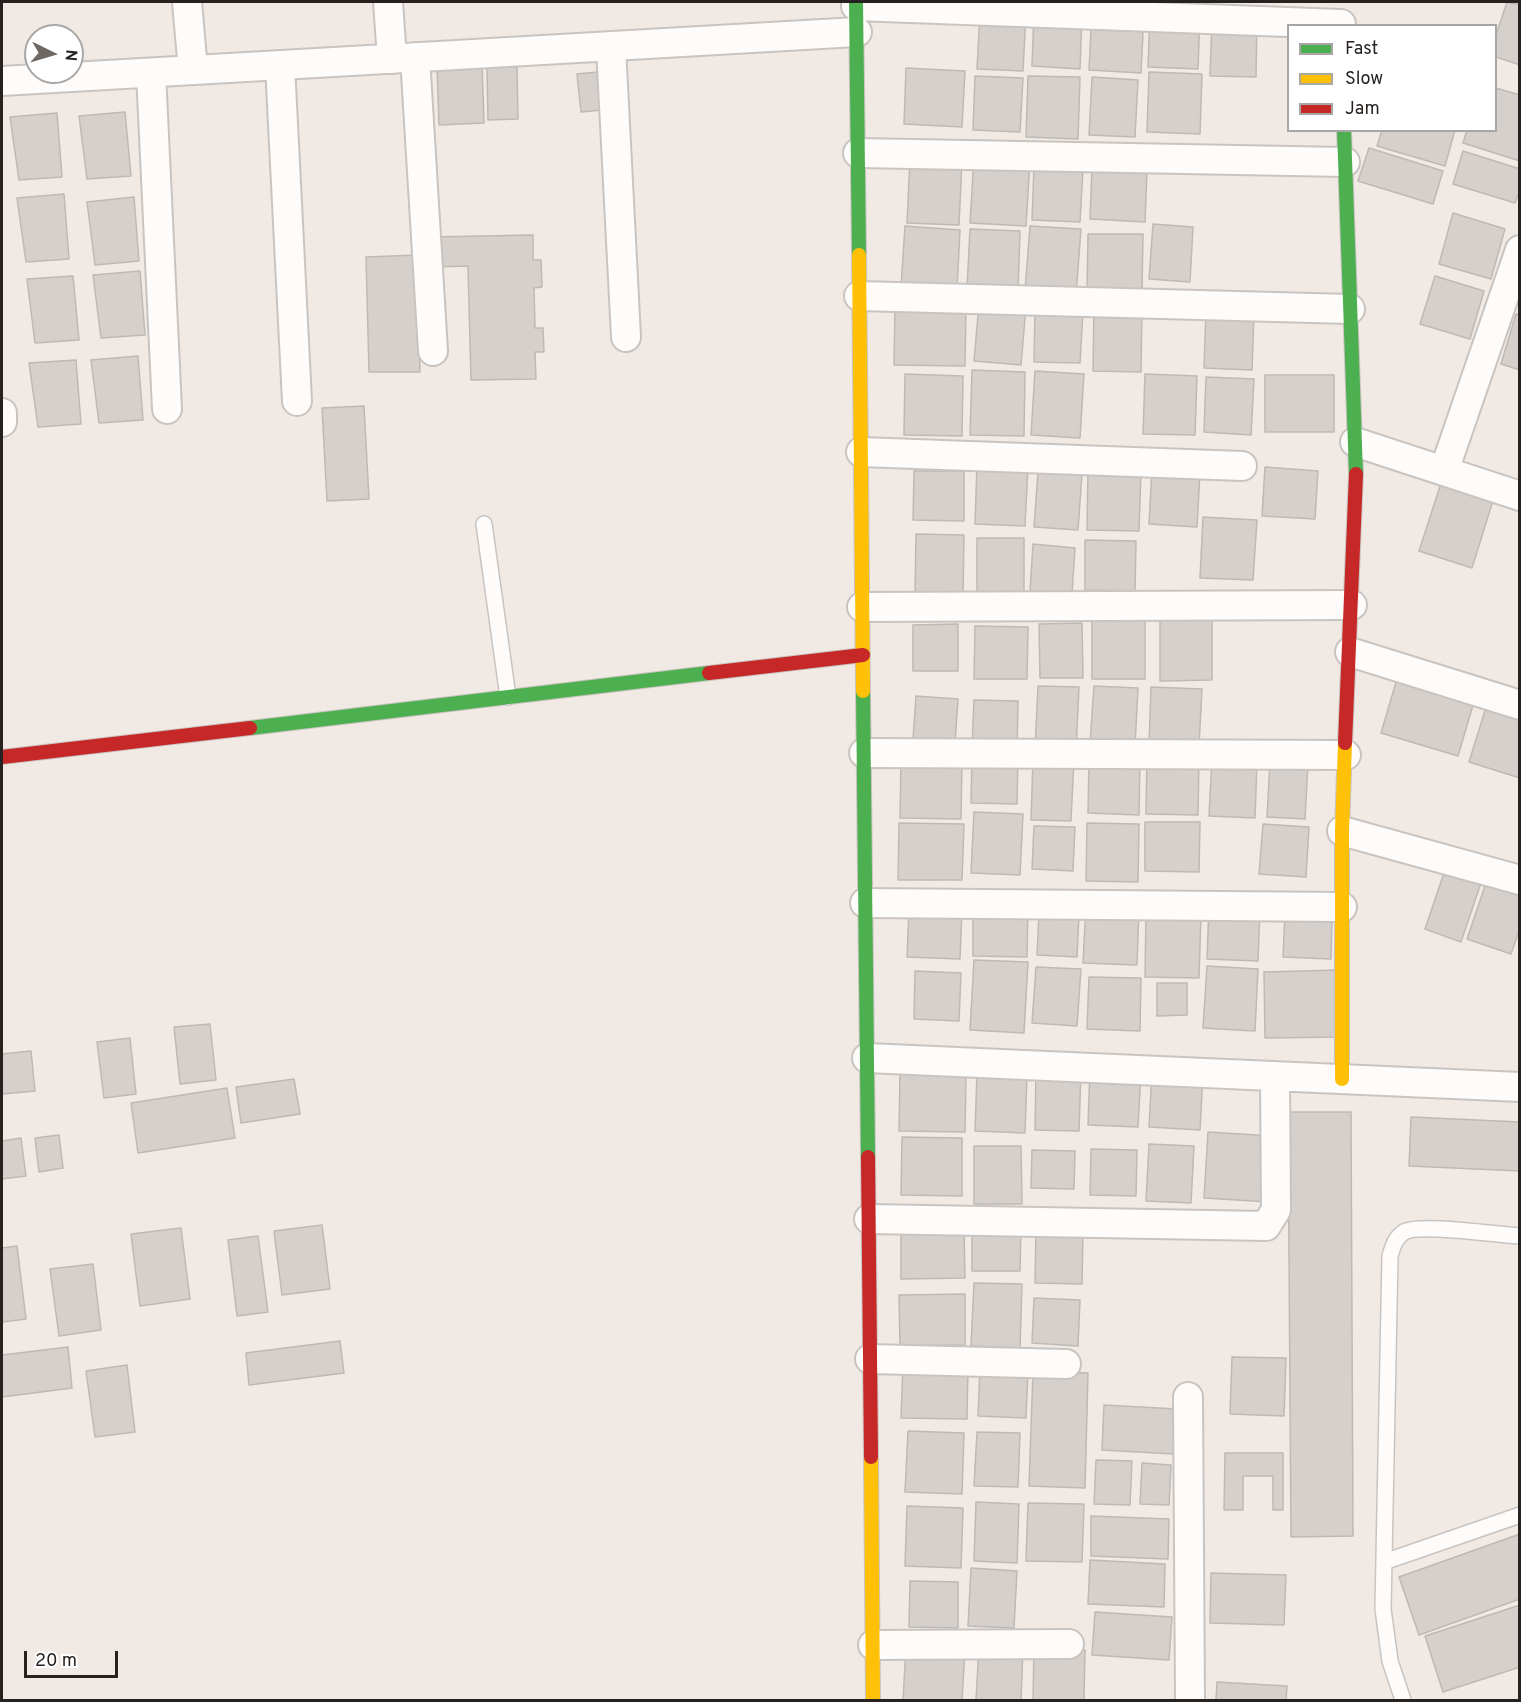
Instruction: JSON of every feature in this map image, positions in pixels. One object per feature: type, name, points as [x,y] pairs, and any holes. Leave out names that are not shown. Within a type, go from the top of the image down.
[{"type":"street","points":[[187,2],[193,70]]},
{"type":"street","points":[[388,2],[403,58],[433,351]]},
{"type":"street","points":[[2,81],[611,46],[856,13],[1340,17]]},
{"type":"street","points":[[856,13],[873,1701]]},
{"type":"street","points":[[611,46],[626,337]]},
{"type":"street","points":[[280,65],[297,401]]},
{"type":"street","points":[[151,73],[167,409]]},
{"type":"street","points":[[1342,1079],[1342,831],[1352,605],[1355,442],[1344,132]]},
{"type":"street","points":[[858,153],[1345,162]]},
{"type":"street","points":[[1444,471],[1520,250]]},
{"type":"street","points":[[859,296],[1350,309]]},
{"type":"street","points":[[2,413],[2,422]]},
{"type":"street","points":[[1355,442],[1520,496]]},
{"type":"street","points":[[861,452],[1242,466]]},
{"type":"street","points":[[862,607],[1352,605]]},
{"type":"street","points":[[1350,652],[1520,705]]},
{"type":"street","points":[[2,757],[863,655]]},
{"type":"street","points":[[864,753],[1346,755]]},
{"type":"street","points":[[1342,831],[1520,880]]},
{"type":"street","points":[[865,903],[1342,907]]},
{"type":"street","points":[[867,1058],[1520,1087]]},
{"type":"street","points":[[868,1219],[1266,1226],[1276,1210],[1275,1076]]},
{"type":"street","points":[[870,1359],[1066,1364]]},
{"type":"street","points":[[1188,1397],[1190,1701]]},
{"type":"street","points":[[873,1645],[1069,1644]]},
{"type":"lane","points":[[484,524],[508,697]]},
{"type":"lane","points":[[1403,1701],[1385,1636],[1384,1562],[1390,1256],[1394,1242],[1405,1232],[1422,1228],[1520,1236]]},
{"type":"lane","points":[[1384,1562],[1520,1515]]},
{"type":"building","points":[[1507,2],[1520,5],[1520,65],[1497,57],[1497,32]]},
{"type":"building","points":[[1092,10],[1144,13],[1141,73],[1089,70]]},
{"type":"building","points":[[980,11],[1026,13],[1023,71],[977,69]]},
{"type":"building","points":[[1034,11],[1082,14],[1080,69],[1032,66]]},
{"type":"building","points":[[1150,13],[1200,15],[1198,69],[1148,67]]},
{"type":"building","points":[[1212,18],[1257,20],[1256,77],[1210,76]]},
{"type":"building","points":[[482,63],[484,123],[439,125],[437,65]]},
{"type":"building","points":[[517,66],[518,119],[488,120],[487,67]]},
{"type":"building","points":[[906,68],[965,71],[962,127],[904,124]]},
{"type":"building","points":[[609,71],[613,109],[581,112],[577,74]]},
{"type":"building","points":[[1149,72],[1202,74],[1200,134],[1147,132]]},
{"type":"building","points":[[975,76],[1023,78],[1020,132],[973,130]]},
{"type":"building","points":[[1028,76],[1080,77],[1078,139],[1026,137]]},
{"type":"building","points":[[1092,77],[1138,80],[1135,137],[1089,135]]},
{"type":"building","points":[[1497,88],[1520,95],[1520,161],[1463,143],[1466,132],[1497,132]]},
{"type":"building","points":[[125,112],[131,176],[87,179],[79,116]]},
{"type":"building","points":[[57,113],[62,177],[19,180],[10,117]]},
{"type":"building","points":[[1381,132],[1454,132],[1445,166],[1377,146]]},
{"type":"building","points":[[1369,148],[1443,171],[1433,204],[1358,181]]},
{"type":"building","points":[[1463,151],[1520,169],[1520,190],[1515,203],[1453,184]]},
{"type":"building","points":[[974,158],[1030,161],[1026,226],[970,223]]},
{"type":"building","points":[[910,159],[962,161],[959,225],[907,223]]},
{"type":"building","points":[[1034,167],[1083,169],[1080,222],[1032,220]]},
{"type":"building","points":[[1092,168],[1147,171],[1145,222],[1090,219]]},
{"type":"building","points":[[64,194],[69,259],[26,262],[17,198]]},
{"type":"building","points":[[134,197],[139,261],[95,265],[87,202]]},
{"type":"building","points":[[1453,213],[1505,229],[1491,279],[1439,264]]},
{"type":"building","points":[[1153,224],[1193,227],[1190,282],[1149,279]]},
{"type":"building","points":[[905,226],[960,230],[957,290],[901,287]]},
{"type":"building","points":[[1030,226],[1081,229],[1076,295],[1025,291]]},
{"type":"building","points":[[970,229],[1020,231],[1018,290],[967,288]]},
{"type":"building","points":[[1088,234],[1143,234],[1142,292],[1087,291]]},
{"type":"building","points":[[533,235],[533,260],[541,260],[542,287],[534,288],[535,328],[543,328],[544,352],[535,352],[536,379],[471,380],[468,266],[431,267],[431,237]]},
{"type":"building","points":[[417,255],[420,372],[369,372],[366,257]]},
{"type":"building","points":[[140,271],[145,335],[101,338],[93,275]]},
{"type":"building","points":[[73,276],[79,340],[35,343],[27,279]]},
{"type":"building","points":[[1435,276],[1484,291],[1470,339],[1420,324]]},
{"type":"building","points":[[895,304],[966,305],[965,366],[894,365]]},
{"type":"building","points":[[979,304],[1026,307],[1021,365],[974,361]]},
{"type":"building","points":[[1094,305],[1142,306],[1141,372],[1093,371]]},
{"type":"building","points":[[1035,310],[1083,312],[1080,363],[1034,362]]},
{"type":"building","points":[[1206,311],[1254,313],[1252,370],[1204,368]]},
{"type":"building","points":[[1516,314],[1520,315],[1520,370],[1501,364]]},
{"type":"building","points":[[138,356],[143,420],[99,423],[91,360]]},
{"type":"building","points":[[76,360],[81,424],[38,427],[29,363]]},
{"type":"building","points":[[972,370],[1025,372],[1024,436],[970,435]]},
{"type":"building","points":[[1035,371],[1084,374],[1080,438],[1031,435]]},
{"type":"building","points":[[905,374],[963,376],[962,436],[904,435]]},
{"type":"building","points":[[1145,374],[1197,376],[1195,435],[1143,434]]},
{"type":"building","points":[[1265,375],[1334,375],[1334,432],[1265,432]]},
{"type":"building","points":[[1206,377],[1254,379],[1251,435],[1204,432]]},
{"type":"building","points":[[364,406],[369,499],[327,501],[322,408]]},
{"type":"building","points":[[977,464],[1028,466],[1025,526],[975,524]]},
{"type":"building","points":[[1265,467],[1318,471],[1315,519],[1262,516]]},
{"type":"building","points":[[1088,469],[1141,471],[1139,531],[1087,530]]},
{"type":"building","points":[[1152,469],[1200,472],[1197,527],[1149,524]]},
{"type":"building","points":[[914,471],[964,471],[964,521],[913,520]]},
{"type":"building","points":[[1038,471],[1082,473],[1078,530],[1034,527]]},
{"type":"building","points":[[1443,477],[1495,494],[1472,568],[1419,551]]},
{"type":"building","points":[[1203,517],[1257,520],[1253,580],[1200,578]]},
{"type":"building","points":[[916,534],[964,535],[963,595],[915,594]]},
{"type":"building","points":[[977,538],[1024,538],[1024,593],[977,593]]},
{"type":"building","points":[[1085,540],[1136,541],[1135,591],[1085,590]]},
{"type":"building","points":[[1033,544],[1075,548],[1072,594],[1030,591]]},
{"type":"building","points":[[1212,616],[1212,680],[1160,681],[1160,617]]},
{"type":"building","points":[[1092,619],[1145,619],[1145,679],[1092,679]]},
{"type":"building","points":[[1082,623],[1083,678],[1040,678],[1039,624]]},
{"type":"building","points":[[958,624],[958,671],[913,671],[913,625]]},
{"type":"building","points":[[975,626],[1028,627],[1027,679],[974,679]]},
{"type":"building","points":[[1399,672],[1476,695],[1458,756],[1381,733]]},
{"type":"building","points":[[1038,686],[1079,687],[1076,751],[1035,749]]},
{"type":"building","points":[[1094,686],[1138,688],[1135,746],[1090,743]]},
{"type":"building","points":[[1151,687],[1202,689],[1199,746],[1149,744]]},
{"type":"building","points":[[916,696],[958,699],[955,743],[913,740]]},
{"type":"building","points":[[974,700],[1018,701],[1017,750],[972,749]]},
{"type":"building","points":[[1488,701],[1520,710],[1520,778],[1469,762]]},
{"type":"building","points":[[972,755],[1018,756],[1017,804],[971,803]]},
{"type":"building","points":[[1147,755],[1199,756],[1198,815],[1146,814]]},
{"type":"building","points":[[901,758],[962,759],[961,819],[900,818]]},
{"type":"building","points":[[1033,758],[1074,759],[1071,821],[1031,820]]},
{"type":"building","points":[[1089,759],[1140,760],[1139,815],[1088,813]]},
{"type":"building","points":[[1212,759],[1257,761],[1255,818],[1209,816]]},
{"type":"building","points":[[1270,761],[1308,763],[1305,819],[1267,817]]},
{"type":"building","points":[[974,812],[1023,814],[1020,875],[971,873]]},
{"type":"building","points":[[1145,822],[1200,822],[1199,872],[1145,871]]},
{"type":"building","points":[[899,823],[964,824],[962,880],[898,880]]},
{"type":"building","points":[[1087,823],[1139,824],[1138,882],[1086,881]]},
{"type":"building","points":[[1263,824],[1309,827],[1306,877],[1259,874]]},
{"type":"building","points":[[1034,826],[1075,827],[1073,871],[1032,869]]},
{"type":"building","points":[[1448,861],[1484,874],[1461,942],[1425,929]]},
{"type":"building","points":[[1488,877],[1520,887],[1520,928],[1511,954],[1467,939]]},
{"type":"building","points":[[973,905],[1028,906],[1027,957],[973,956]]},
{"type":"building","points":[[1086,905],[1139,908],[1137,965],[1083,963]]},
{"type":"building","points":[[1209,907],[1260,909],[1258,961],[1207,959]]},
{"type":"building","points":[[909,908],[962,910],[960,959],[907,957]]},
{"type":"building","points":[[1039,913],[1079,915],[1077,957],[1037,955]]},
{"type":"building","points":[[1146,913],[1201,914],[1199,978],[1145,977]]},
{"type":"building","points":[[1285,914],[1332,916],[1331,959],[1283,957]]},
{"type":"building","points":[[974,960],[1028,962],[1024,1033],[970,1030]]},
{"type":"building","points":[[1207,966],[1258,969],[1255,1031],[1203,1028]]},
{"type":"building","points":[[1036,967],[1081,969],[1077,1026],[1032,1023]]},
{"type":"building","points":[[1338,970],[1340,1037],[1265,1038],[1264,972]]},
{"type":"building","points":[[915,971],[961,973],[959,1021],[914,1019]]},
{"type":"building","points":[[1089,977],[1141,978],[1140,1031],[1087,1029]]},
{"type":"building","points":[[1157,983],[1187,983],[1187,1015],[1157,1016]]},
{"type":"building","points":[[210,1024],[216,1080],[180,1084],[174,1027]]},
{"type":"building","points":[[130,1038],[136,1094],[104,1098],[97,1042]]},
{"type":"building","points":[[31,1051],[35,1091],[2,1094],[2,1054]]},
{"type":"building","points":[[1036,1069],[1081,1070],[1079,1131],[1035,1130]]},
{"type":"building","points":[[1090,1069],[1141,1072],[1138,1127],[1088,1125]]},
{"type":"building","points":[[1152,1072],[1203,1075],[1200,1130],[1149,1127]]},
{"type":"building","points":[[900,1073],[966,1074],[965,1132],[899,1131]]},
{"type":"building","points":[[977,1073],[1027,1075],[1025,1133],[975,1131]]},
{"type":"building","points":[[294,1079],[300,1114],[241,1123],[236,1087]]},
{"type":"building","points":[[227,1088],[235,1138],[138,1153],[131,1103]]},
{"type":"building","points":[[1288,1112],[1351,1112],[1353,1536],[1291,1537]]},
{"type":"building","points":[[1411,1117],[1520,1122],[1520,1171],[1409,1166]]},
{"type":"building","points":[[1208,1132],[1273,1136],[1269,1202],[1204,1198]]},
{"type":"building","points":[[59,1135],[63,1168],[39,1172],[35,1138]]},
{"type":"building","points":[[902,1137],[962,1138],[962,1196],[901,1195]]},
{"type":"building","points":[[21,1138],[26,1176],[2,1179],[2,1141]]},
{"type":"building","points":[[1149,1144],[1194,1146],[1191,1203],[1146,1201]]},
{"type":"building","points":[[974,1146],[1021,1146],[1022,1204],[974,1204]]},
{"type":"building","points":[[1091,1149],[1137,1150],[1136,1196],[1090,1195]]},
{"type":"building","points":[[1032,1150],[1075,1151],[1074,1189],[1031,1188]]},
{"type":"building","points":[[972,1224],[1021,1225],[1020,1271],[972,1271]]},
{"type":"building","points":[[322,1225],[330,1289],[282,1295],[274,1231]]},
{"type":"building","points":[[901,1227],[964,1227],[965,1278],[901,1279]]},
{"type":"building","points":[[181,1228],[190,1299],[140,1306],[131,1234]]},
{"type":"building","points":[[1036,1232],[1083,1233],[1082,1284],[1035,1283]]},
{"type":"building","points":[[258,1236],[268,1312],[237,1316],[228,1240]]},
{"type":"building","points":[[17,1246],[26,1319],[2,1322],[2,1248]]},
{"type":"building","points":[[93,1264],[101,1330],[59,1336],[50,1269]]},
{"type":"building","points":[[974,1283],[1022,1284],[1020,1348],[971,1346]]},
{"type":"building","points":[[965,1294],[965,1345],[900,1346],[899,1295]]},
{"type":"building","points":[[1034,1298],[1080,1300],[1078,1346],[1032,1343]]},
{"type":"building","points":[[340,1341],[344,1373],[249,1385],[246,1353]]},
{"type":"building","points":[[68,1347],[72,1388],[2,1397],[2,1355]]},
{"type":"building","points":[[1232,1357],[1286,1358],[1284,1416],[1230,1414]]},
{"type":"building","points":[[127,1365],[135,1432],[95,1437],[86,1371]]},
{"type":"building","points":[[903,1365],[968,1366],[967,1419],[901,1418]]},
{"type":"building","points":[[980,1368],[1028,1371],[1026,1418],[978,1416]]},
{"type":"building","points":[[1033,1371],[1088,1373],[1085,1488],[1029,1486]]},
{"type":"building","points":[[1104,1405],[1177,1409],[1174,1454],[1102,1450]]},
{"type":"building","points":[[908,1431],[964,1433],[962,1494],[905,1492]]},
{"type":"building","points":[[977,1432],[1020,1433],[1018,1487],[974,1486]]},
{"type":"building","points":[[1225,1453],[1283,1453],[1283,1510],[1273,1510],[1273,1476],[1243,1476],[1243,1510],[1224,1510]]},
{"type":"building","points":[[1096,1460],[1132,1461],[1130,1505],[1094,1504]]},
{"type":"building","points":[[1142,1463],[1171,1465],[1169,1505],[1140,1504]]},
{"type":"building","points":[[976,1502],[1019,1504],[1017,1563],[974,1561]]},
{"type":"building","points":[[1028,1503],[1084,1504],[1082,1562],[1026,1561]]},
{"type":"building","points":[[907,1506],[963,1508],[961,1568],[905,1566]]},
{"type":"building","points":[[1091,1516],[1169,1519],[1168,1559],[1091,1556]]},
{"type":"building","points":[[1520,1534],[1520,1599],[1419,1635],[1399,1577]]},
{"type":"building","points":[[1090,1560],[1165,1564],[1164,1607],[1088,1604]]},
{"type":"building","points":[[971,1568],[1017,1571],[1014,1628],[968,1626]]},
{"type":"building","points":[[1211,1573],[1286,1575],[1284,1625],[1210,1623]]},
{"type":"building","points":[[910,1581],[958,1582],[958,1628],[909,1627]]},
{"type":"building","points":[[1520,1605],[1520,1667],[1443,1692],[1425,1636]]},
{"type":"building","points":[[1095,1612],[1172,1617],[1169,1660],[1092,1655]]},
{"type":"building","points":[[979,1646],[1023,1649],[1021,1700],[976,1700]]},
{"type":"building","points":[[906,1647],[965,1650],[962,1700],[903,1700]]},
{"type":"building","points":[[1034,1648],[1085,1650],[1084,1700],[1033,1700]]},
{"type":"building","points":[[1217,1682],[1287,1686],[1286,1700],[1216,1700]]},
{"type":"traffic: fast","points":[[856,2],[859,255]]},
{"type":"traffic: fast","points":[[1344,132],[1356,474]]},
{"type":"traffic: fast","points":[[250,728],[709,673]]},
{"type":"traffic: fast","points":[[863,691],[868,1157]]},
{"type":"traffic: slow","points":[[859,255],[863,691]]},
{"type":"traffic: slow","points":[[1342,1079],[1342,831],[1345,743]]},
{"type":"traffic: slow","points":[[871,1457],[873,1700]]},
{"type":"traffic: jam","points":[[1345,743],[1356,474]]},
{"type":"traffic: jam","points":[[709,673],[863,655]]},
{"type":"traffic: jam","points":[[2,757],[250,728]]},
{"type":"traffic: jam","points":[[868,1157],[871,1457]]}]
